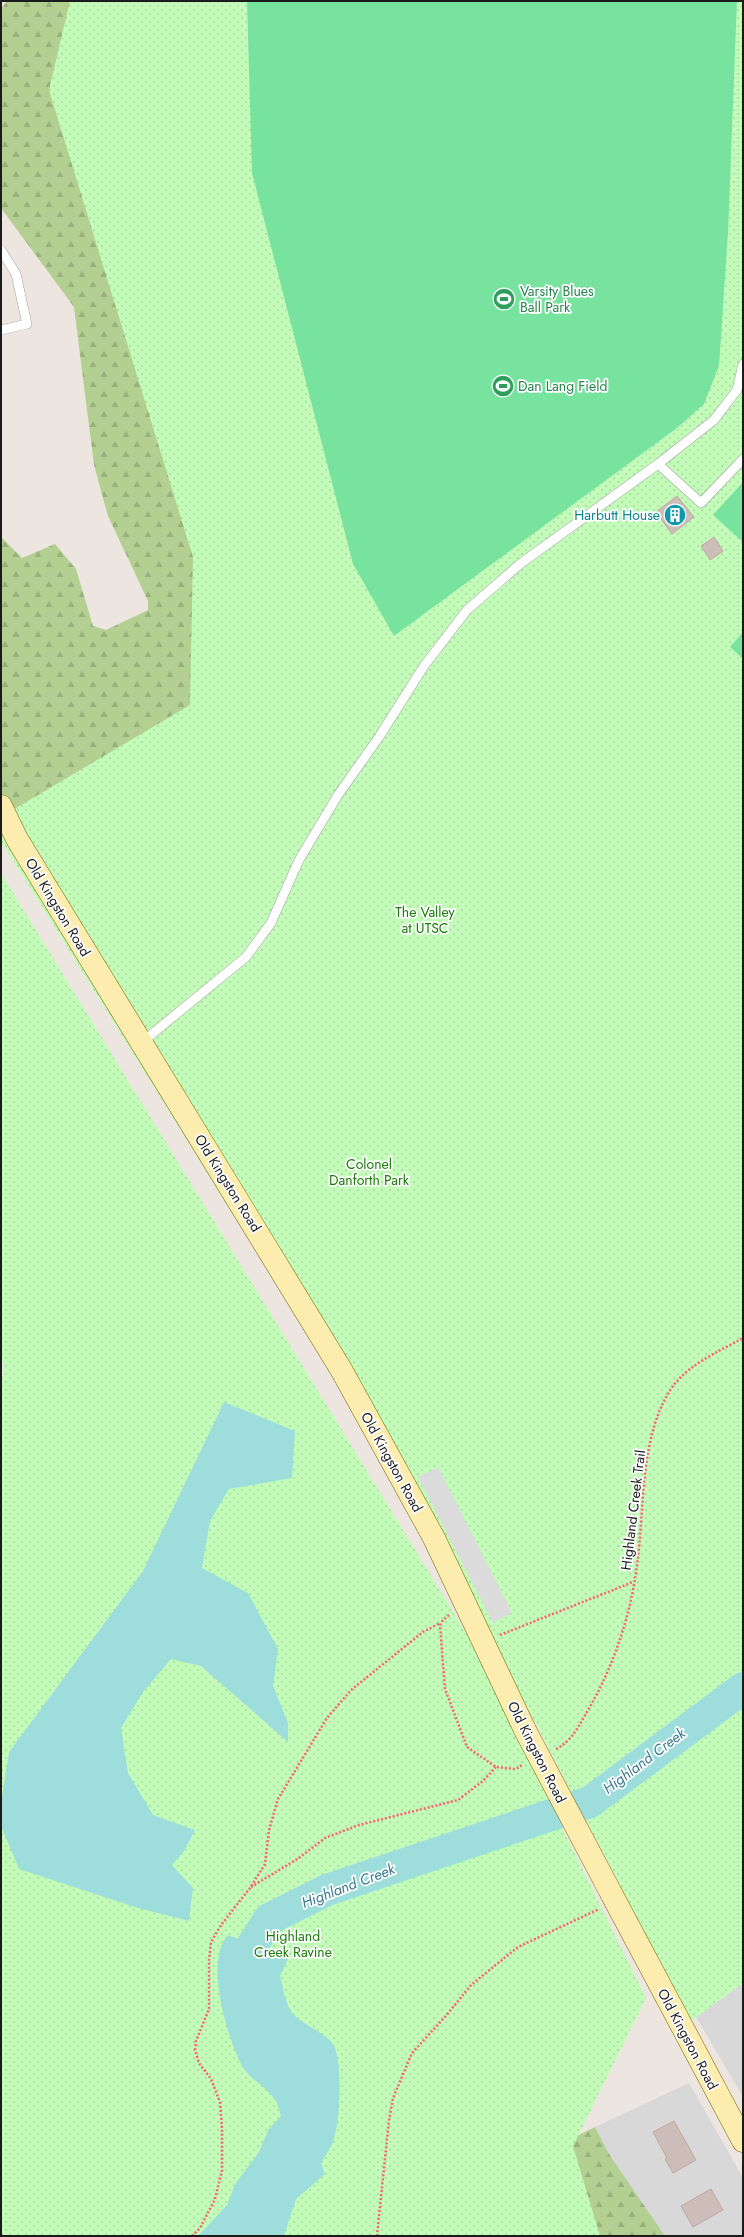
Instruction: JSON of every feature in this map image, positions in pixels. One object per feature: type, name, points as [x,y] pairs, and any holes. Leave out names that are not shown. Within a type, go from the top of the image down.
[{"type":"street","name":"Old Kingston Road","points":[[1,806],[17,839],[342,1371],[434,1538],[525,1730],[743,2141]]},
{"type":"lane","points":[[1,250],[16,274],[27,324],[1,330]]},
{"type":"lane","points":[[141,1043],[246,957],[271,923],[299,860],[338,795],[379,737],[424,666],[467,610],[520,564],[658,464],[714,420],[740,390],[743,364]]},
{"type":"lane","points":[[658,464],[701,503],[743,459]]},
{"type":"path","name":"Highland Creek Trail","points":[[483,1642],[634,1582],[637,1565],[644,1484],[653,1435],[660,1410],[674,1385],[693,1367],[743,1338]]},
{"type":"path","points":[[192,2236],[200,2228],[215,2199],[222,2170],[222,2129],[220,2102],[211,2079],[200,2063],[195,2050],[196,2041],[209,2009],[209,1960],[212,1942],[221,1925],[250,1888],[265,1864],[269,1830],[278,1799],[327,1718],[351,1690],[423,1632],[441,1622]]},
{"type":"path","points":[[250,1888],[299,1858],[325,1838],[360,1825],[458,1800],[483,1781],[496,1767]]},
{"type":"path","points":[[377,2236],[389,2120],[393,2098],[412,2053],[445,2017],[471,1985],[518,1947],[613,1897]]},
{"type":"shaded area","points":[[438,1467],[512,1613],[493,1623],[418,1477]]},
{"type":"shaded area","points":[[743,1983],[743,2097],[696,2017]]},
{"type":"shaded area","points":[[689,2083],[743,2178],[743,2236],[665,2236],[609,2154],[595,2127]]},
{"type":"green space","points":[[7,1],[244,1],[424,647],[1,845],[1,537],[22,558],[55,544],[76,569],[93,626],[106,630],[148,610],[148,601],[108,516],[94,465],[74,307],[1,208],[1,9]]},
{"type":"green space","name":"The Valley at UTSC","points":[[70,1],[743,1],[743,1983],[691,2021],[465,1588],[1,841],[1,817],[190,705],[193,557],[49,90]]},
{"type":"green space","name":"Varsity Blues Ball Park","points":[[247,1],[737,1],[728,233],[719,366],[704,404],[677,428],[394,636],[353,564],[252,173]]},
{"type":"green space","points":[[743,482],[743,542],[713,515]]},
{"type":"green space","points":[[743,632],[743,659],[730,647]]},
{"type":"green space","name":"Highland Creek Ravine","points":[[1,873],[466,1633],[646,1998],[573,2146],[600,2236],[1,2236],[1,1390],[4,1363],[1,1360]]},
{"type":"green space","points":[[595,2127],[609,2154],[665,2236],[480,2236],[512,2168]]},
{"type":"water","points":[[224,1402],[295,1431],[292,1478],[229,1489],[210,1521],[202,1568],[248,1593],[278,1649],[273,1686],[288,1723],[288,1742],[201,1666],[171,1659],[143,1692],[121,1728],[128,1773],[153,1815],[195,1830],[184,1851],[172,1865],[193,1888],[189,1921],[138,1908],[19,1869],[1,1826],[1,1804],[9,1752],[143,1571]]},
{"type":"water","points":[[228,1935],[288,1959],[280,1976],[290,2010],[297,2018],[328,2038],[336,2051],[340,2091],[339,2107],[333,2142],[321,2163],[325,2174],[296,2199],[284,2236],[198,2236],[227,2205],[235,2184],[259,2152],[268,2130],[281,2116],[276,2102],[271,2094],[245,2071],[230,2037],[220,1999],[218,1980],[218,1962],[221,1947]]},
{"type":"building","name":"Harbutt House","points":[[677,496],[694,517],[672,534],[656,512]]},
{"type":"building","points":[[714,537],[723,551],[710,560],[701,546]]},
{"type":"building","points":[[674,2121],[696,2160],[673,2173],[653,2132]]},
{"type":"building","points":[[711,2189],[723,2210],[693,2227],[681,2206]]},
{"type":"waterway","name":"Highland Creek","points":[[243,1985],[241,1971],[247,1954],[269,1919],[327,1890],[590,1802],[743,1688]]},
{"type":"place","name":"Varsity Blues Ball Park","points":[[504,299]]},
{"type":"place","name":"Dan Lang Field","points":[[503,386]]},
{"type":"place","name":"Harbutt House","points":[[675,515]]},
{"type":"park label","name":"Colonel Danforth Park","points":[[369,1172]]}]
